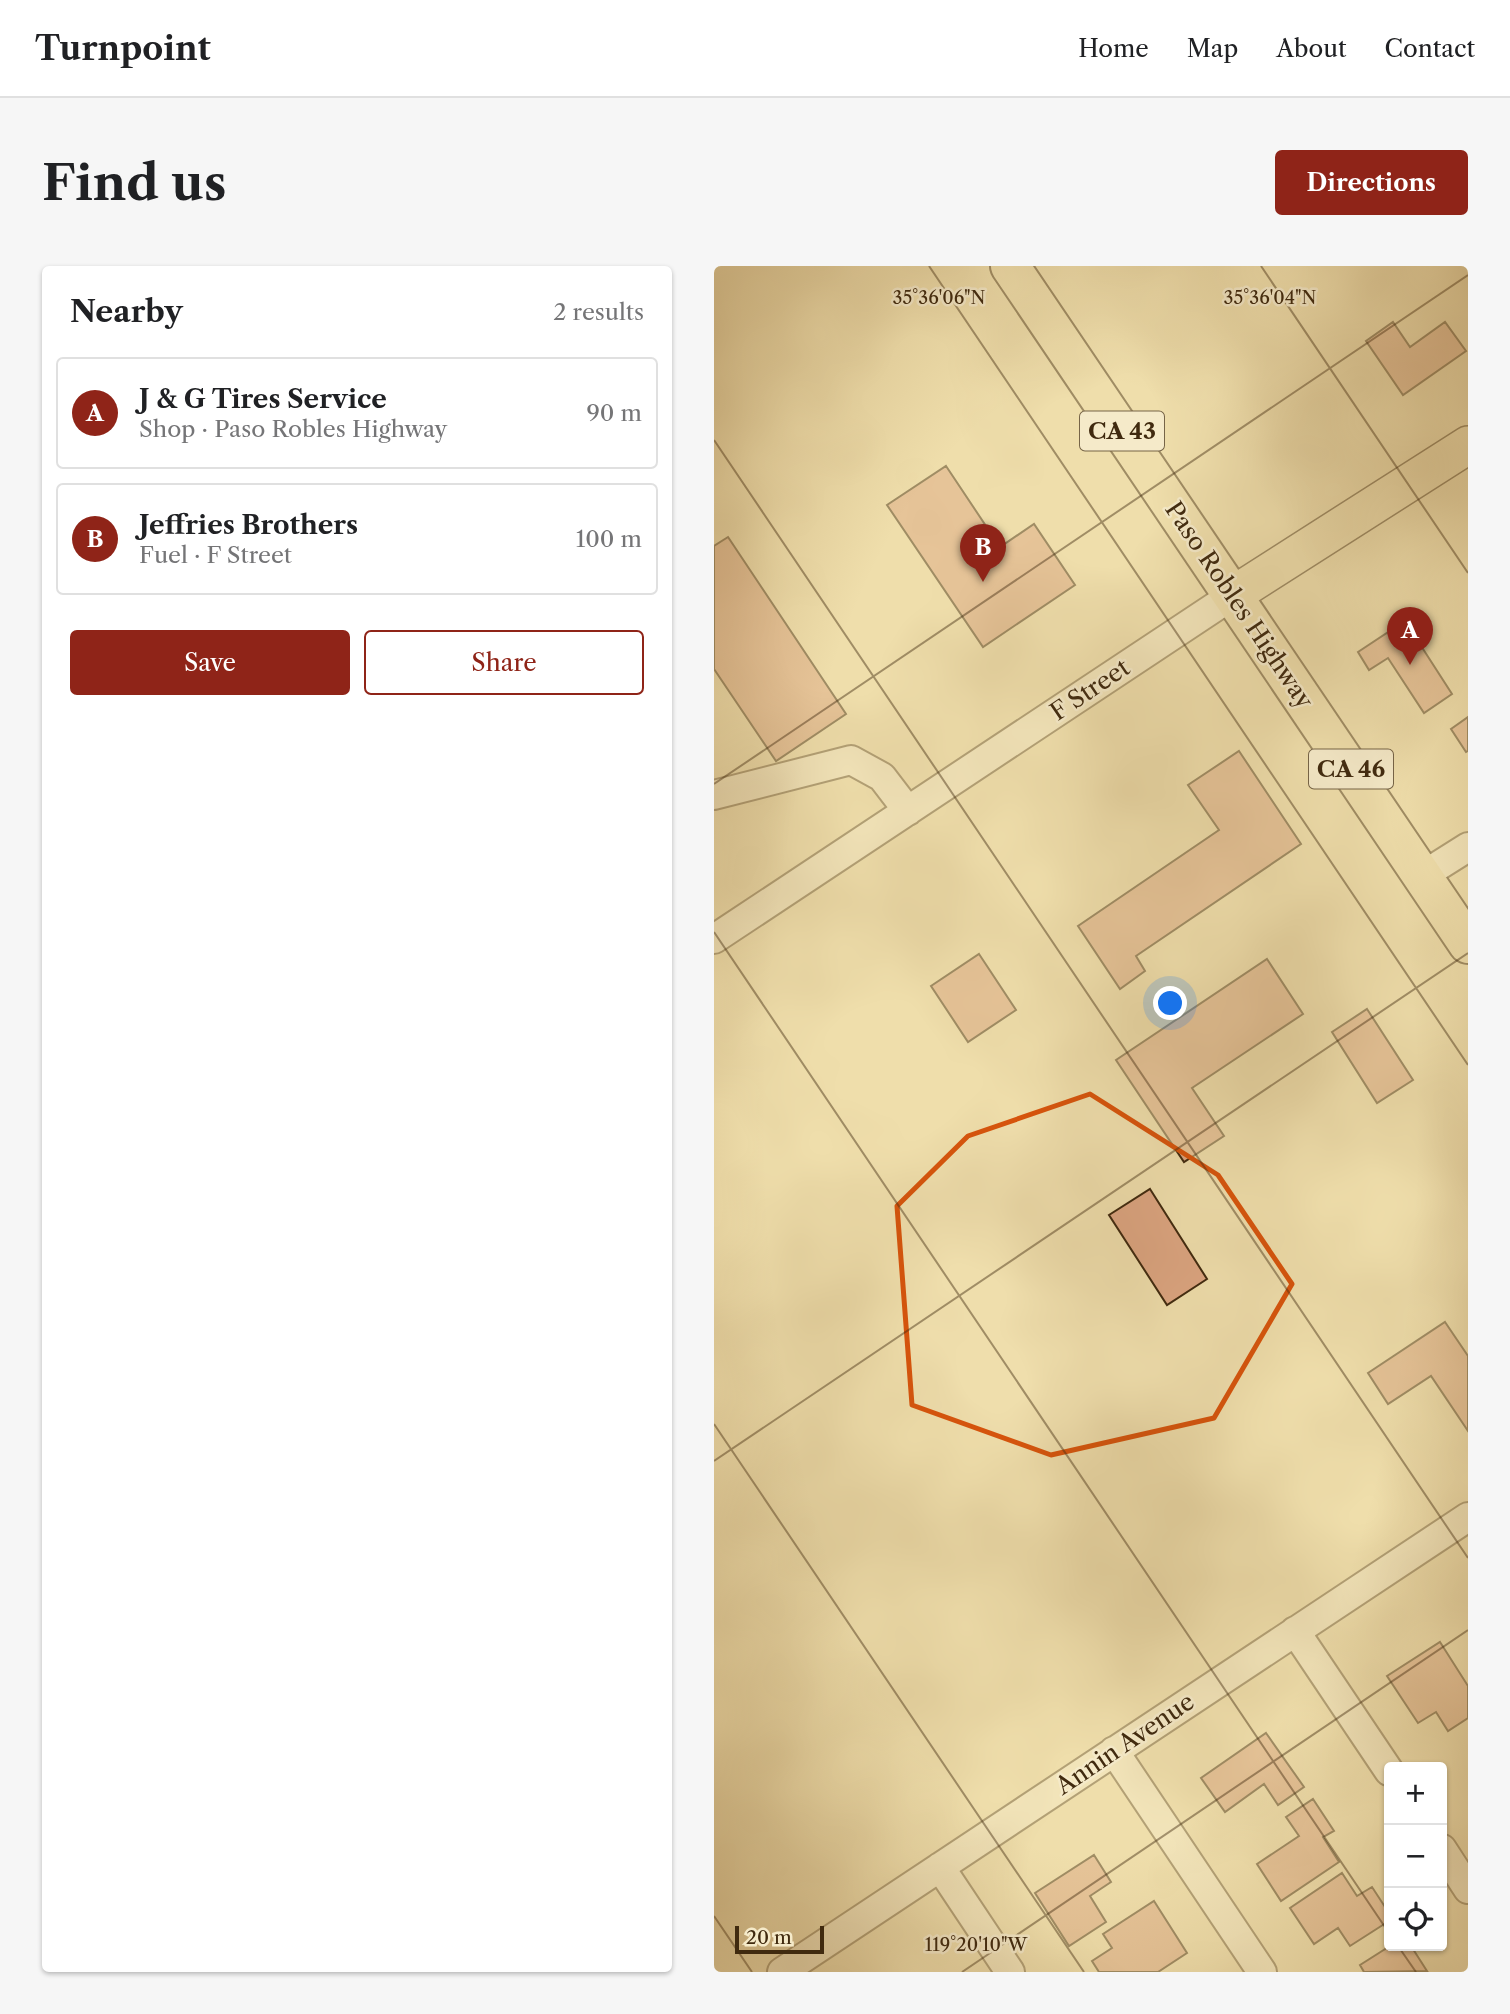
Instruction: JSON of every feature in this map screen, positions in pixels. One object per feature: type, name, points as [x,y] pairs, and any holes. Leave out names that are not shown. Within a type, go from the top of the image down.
[{"type":"highway","name":"Paso Robles Highway","points":[[1010,266],[1468,944]]},
{"type":"main road","name":"F Street","points":[[1233,595],[1468,444]]},
{"type":"street","name":"F Street","points":[[714,939],[1233,595]]},
{"type":"street","points":[[714,795],[851,760],[882,777],[908,811]]},
{"type":"street","points":[[1422,876],[1468,847]]},
{"type":"street","name":"Annin Avenue","points":[[782,1972],[1468,1517]]},
{"type":"street","points":[[1296,1631],[1384,1763]]},
{"type":"street","points":[[1114,1751],[1262,1972]]},
{"type":"street","points":[[1447,1857],[1468,1889]]},
{"type":"street","points":[[940,1867],[1010,1972]]},
{"type":"highlighted area","points":[[1090,1094],[1218,1175],[1292,1284],[1214,1418],[1051,1455],[912,1405],[897,1206],[968,1136]]},
{"type":"building","points":[[1393,322],[1410,347],[1445,322],[1466,351],[1403,395],[1366,341]]},
{"type":"building","points":[[946,466],[1000,547],[1034,524],[1075,585],[983,647],[887,505]]},
{"type":"building","points":[[728,537],[846,714],[776,761],[714,669],[714,546]]},
{"type":"building","points":[[1405,621],[1452,694],[1424,713],[1388,658],[1369,670],[1358,652]]},
{"type":"building","points":[[1468,717],[1468,751],[1466,752],[1451,729]]},
{"type":"building","points":[[1239,751],[1301,844],[1136,956],[1145,971],[1120,989],[1078,926],[1219,830],[1188,785]]},
{"type":"building","points":[[979,954],[1016,1010],[968,1042],[931,986]]},
{"type":"building","points":[[1267,959],[1303,1014],[1192,1088],[1224,1136],[1184,1162],[1116,1060]]},
{"type":"building","points":[[1367,1009],[1413,1080],[1377,1103],[1332,1032]]},
{"type":"building","points":[[1150,1189],[1207,1279],[1167,1305],[1109,1215]]},
{"type":"building","points":[[1445,1322],[1468,1356],[1468,1431],[1431,1376],[1388,1404],[1368,1373]]},
{"type":"building","points":[[1440,1642],[1468,1686],[1468,1718],[1448,1731],[1436,1712],[1418,1723],[1387,1676]]},
{"type":"building","points":[[1266,1733],[1304,1787],[1278,1805],[1264,1784],[1225,1812],[1201,1778]]},
{"type":"building","points":[[1313,1799],[1334,1831],[1323,1837],[1339,1862],[1281,1901],[1257,1864],[1299,1836],[1286,1817]]},
{"type":"building","points":[[1094,1855],[1111,1882],[1090,1896],[1106,1922],[1069,1946],[1035,1893]]},
{"type":"building","points":[[1342,1873],[1357,1896],[1372,1887],[1384,1905],[1384,1924],[1350,1946],[1338,1928],[1314,1944],[1290,1908]]},
{"type":"building","points":[[1154,1901],[1187,1953],[1158,1972],[1099,1972],[1092,1961],[1112,1948],[1103,1934]]},
{"type":"building","points":[[1384,1950],[1414,1951],[1427,1971],[1364,1972],[1360,1965]]},
{"type":"place","name":"Jeffries Brothers","points":[[983,582]]},
{"type":"place","name":"J & G Tires Service","points":[[1410,665]]}]
